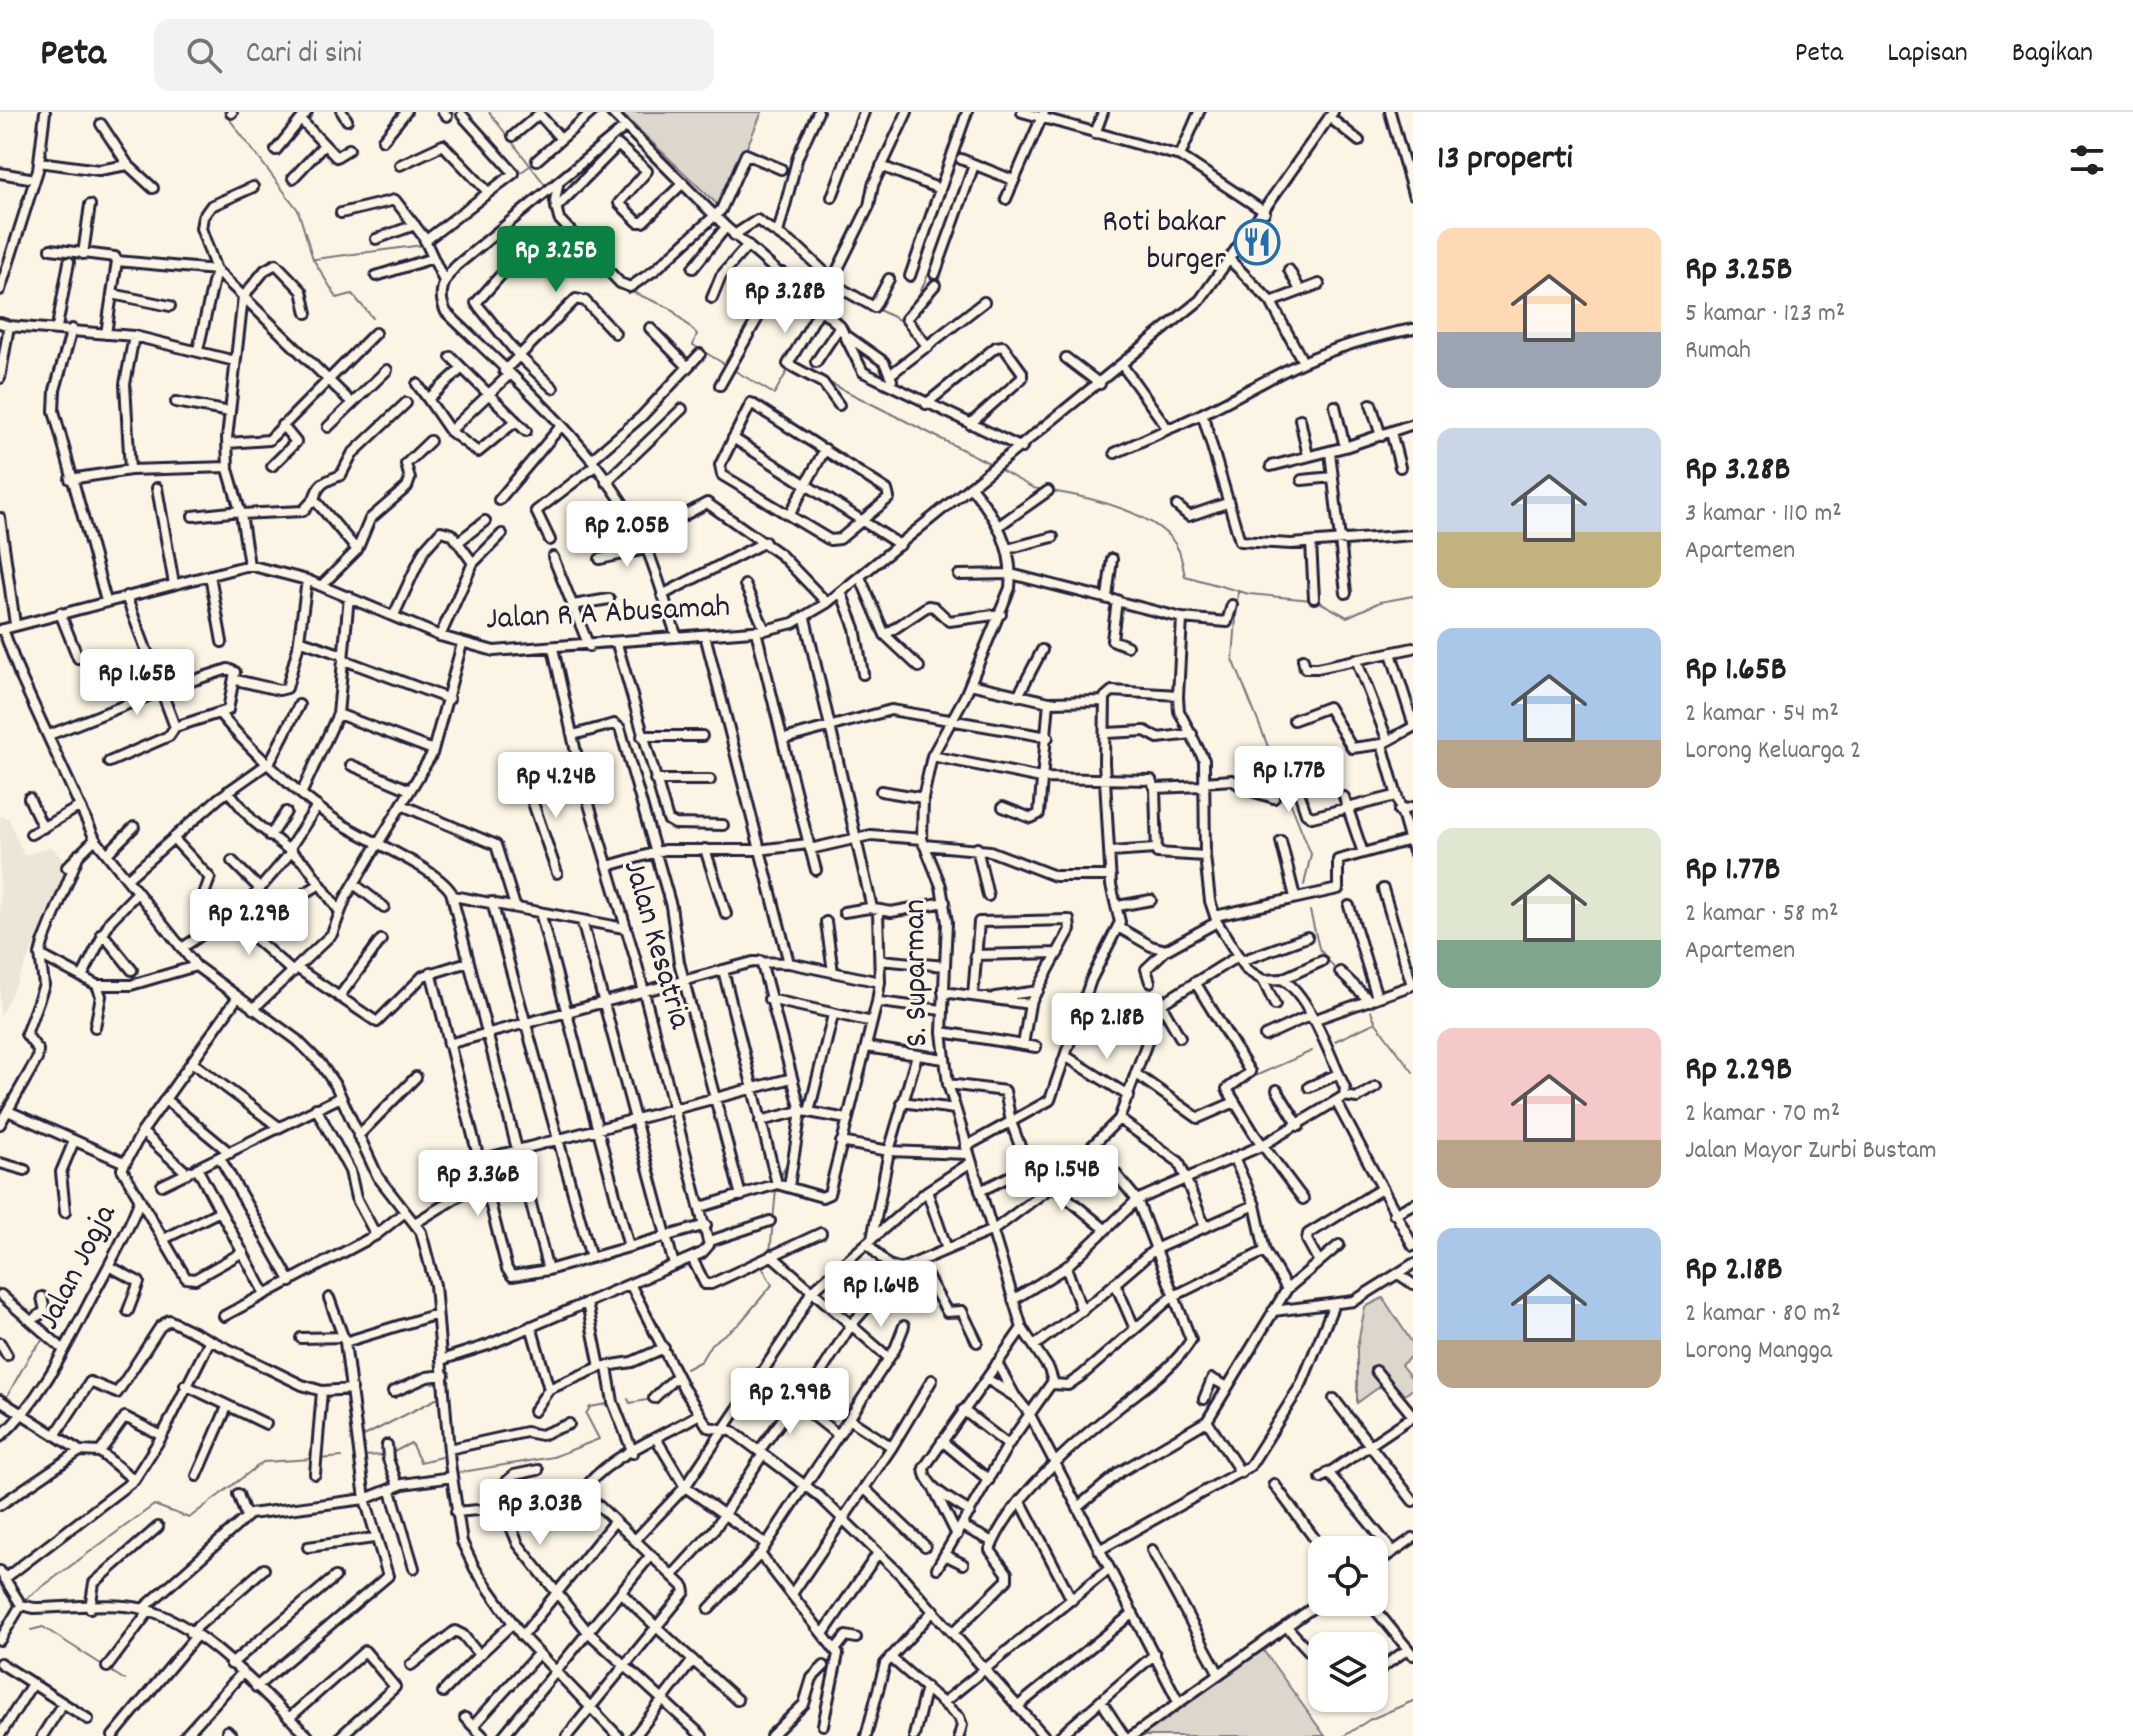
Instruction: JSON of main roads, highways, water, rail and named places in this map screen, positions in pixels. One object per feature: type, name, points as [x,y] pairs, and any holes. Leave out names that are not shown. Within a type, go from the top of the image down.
[{"type":"waterway","points":[[224,112],[298,210],[313,259],[337,298],[352,294],[373,318]]},
{"type":"waterway","points":[[489,112],[546,186]]},
{"type":"waterway","points":[[517,175],[531,165]]},
{"type":"waterway","points":[[315,259],[423,245]]},
{"type":"waterway","points":[[877,309],[899,320],[916,301],[928,275]]},
{"type":"waterway","points":[[618,286],[670,308],[697,334],[693,345],[726,365]]},
{"type":"waterway","points":[[826,311],[839,292],[842,293]]},
{"type":"waterway","points":[[809,337],[823,316]]},
{"type":"waterway","points":[[732,369],[774,394],[788,370]]},
{"type":"waterway","points":[[826,381],[991,464]]},
{"type":"waterway","points":[[997,468],[1033,488],[1045,490]]},
{"type":"waterway","points":[[1051,491],[1123,509],[1157,526],[1179,551],[1185,576],[1249,594],[1312,600]]},
{"type":"waterway","points":[[1238,591],[1233,659],[1311,854],[1304,885]]},
{"type":"waterway","points":[[1318,601],[1347,617],[1380,602],[1413,596]]},
{"type":"waterway","points":[[1310,911],[1319,948],[1337,972]]},
{"type":"waterway","points":[[1340,977],[1355,992]]},
{"type":"waterway","points":[[1371,1011],[1376,1023],[1413,1072]]},
{"type":"waterway","points":[[1335,1041],[1374,1023]]},
{"type":"waterway","points":[[1244,1081],[1312,1051]]},
{"type":"waterway","points":[[794,1129],[795,1116]]},
{"type":"waterway","points":[[780,1178],[789,1159]]},
{"type":"waterway","points":[[770,1253],[776,1190]]},
{"type":"waterway","points":[[686,1369],[701,1361],[711,1344],[739,1324],[772,1285],[761,1265]]},
{"type":"waterway","points":[[49,1333],[63,1316]]},
{"type":"waterway","points":[[5,1400],[30,1355],[44,1338]]},
{"type":"waterway","points":[[659,1398],[676,1384]]},
{"type":"waterway","points":[[362,1446],[362,1437],[438,1398]]},
{"type":"waterway","points":[[628,1399],[630,1403],[652,1399]]},
{"type":"waterway","points":[[453,1458],[456,1473],[553,1457],[599,1439],[586,1414],[590,1407],[607,1404]]},
{"type":"waterway","points":[[390,1454],[411,1443],[420,1462],[441,1457]]},
{"type":"waterway","points":[[362,1456],[384,1455]]},
{"type":"waterway","points":[[319,1459],[342,1457]]},
{"type":"waterway","points":[[10,1580],[24,1600],[154,1505],[189,1518],[263,1462],[313,1459]]},
{"type":"waterway","points":[[1,1586],[15,1607],[9,1616]]},
{"type":"waterway","points":[[31,1630],[43,1627],[104,1666]]},
{"type":"waterway","points":[[109,1670],[125,1680]]},
{"type":"waterway","points":[[1344,1736],[1369,1720],[1413,1701]]},
{"type":"place","name":"Roti bakar burger","points":[[1257,242]]}]
